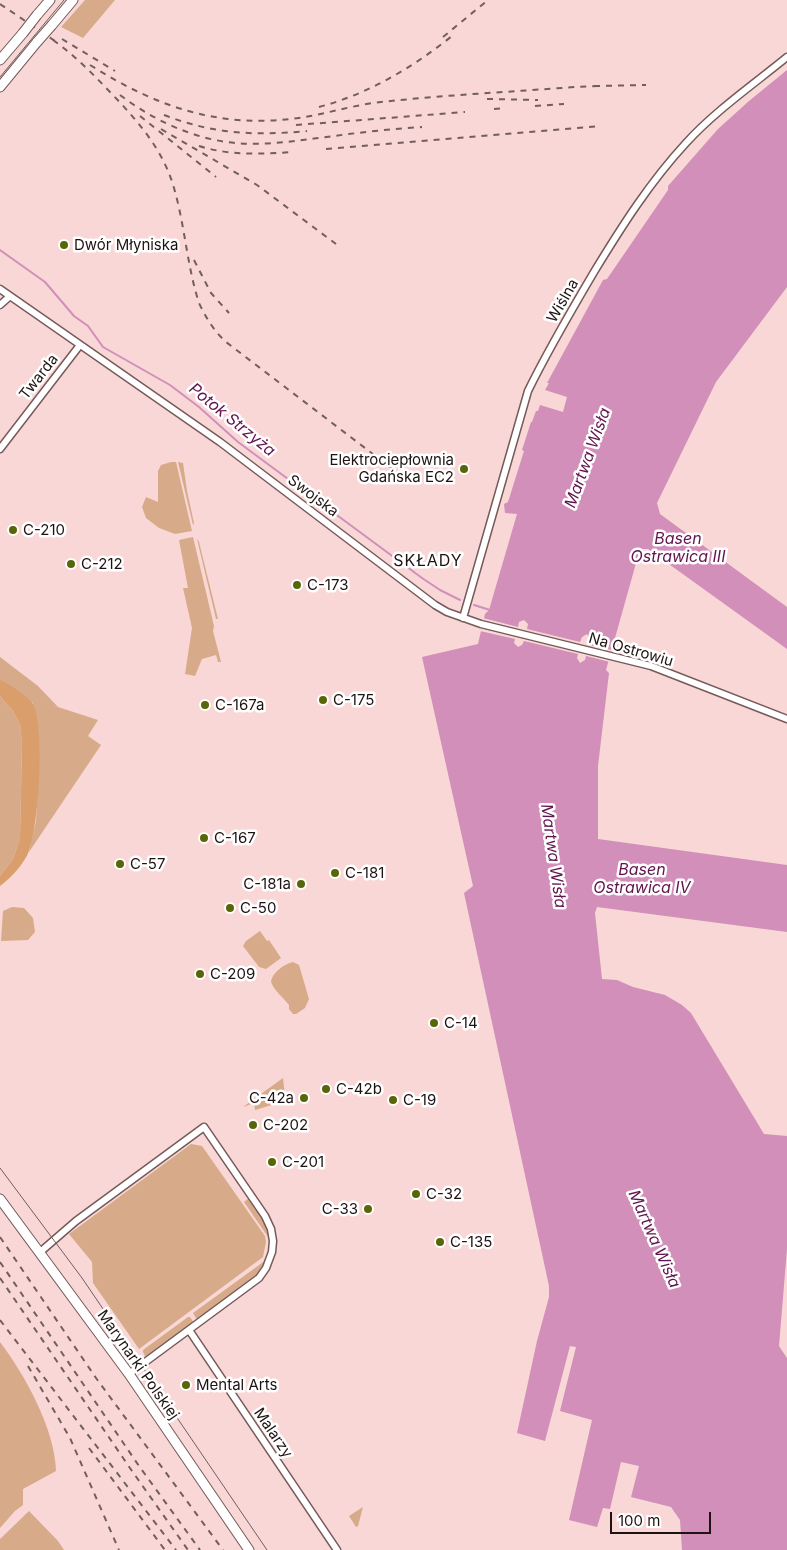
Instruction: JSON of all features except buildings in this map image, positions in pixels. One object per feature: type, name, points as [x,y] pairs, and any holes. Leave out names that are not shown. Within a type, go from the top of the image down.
[{"type":"main road","points":[[0,60],[50,0]]},
{"type":"main road","points":[[0,87],[73,0]]},
{"type":"main road","name":"Marynarki Polskiej","points":[[0,1199],[129,1374],[249,1550]]},
{"type":"street","name":"Wiślna","points":[[463,618],[528,391],[583,291],[627,218],[648,187],[675,155],[701,128],[787,57]]},
{"type":"street","name":"Swojska","points":[[0,289],[220,442],[426,599],[448,612],[463,618]]},
{"type":"street","points":[[0,305],[9,297]]},
{"type":"street","name":"Twarda","points":[[0,449],[80,345]]},
{"type":"street","name":"Na Ostrowiu","points":[[463,618],[651,666],[787,719]]},
{"type":"street","points":[[39,1253],[76,1221],[204,1127],[265,1216],[271,1229],[273,1246],[268,1263],[259,1278],[129,1374]]},
{"type":"street","name":"Malarzy","points":[[189,1330],[337,1550]]},
{"type":"shaded area","points":[[85,0],[115,0],[83,38],[61,27]]},
{"type":"shaded area","points":[[176,462],[192,531],[175,534],[159,528],[146,518],[142,507],[146,497],[158,502],[158,471],[161,465]]},
{"type":"shaded area","points":[[178,462],[183,463],[193,525]]},
{"type":"shaded area","points":[[193,537],[221,662],[218,662],[216,655],[202,659],[195,676],[185,674],[192,628],[183,588],[188,588],[179,540]]},
{"type":"shaded area","points":[[197,539],[199,542],[218,619],[216,619]]},
{"type":"shaded area","points":[[0,657],[38,686],[58,707],[98,720],[88,736],[101,745],[29,852],[36,821],[38,786],[33,703],[0,679]]},
{"type":"shaded area","points":[[0,679],[23,694],[33,704],[37,716],[40,754],[38,799],[33,838],[24,861],[0,886],[0,876],[13,859],[20,839],[22,743],[20,724],[13,711],[0,696]]},
{"type":"shaded area","points":[[0,696],[13,711],[20,724],[22,743],[20,839],[13,859],[0,876]]},
{"type":"shaded area","points":[[12,907],[24,908],[33,918],[35,932],[28,940],[1,941],[3,911]]},
{"type":"shaded area","points":[[260,931],[267,941],[269,940],[281,958],[266,969],[259,967],[243,946],[246,941]]},
{"type":"shaded area","points":[[293,962],[299,965],[309,999],[305,1008],[296,1014],[293,1014],[289,1009],[289,1005],[271,982],[279,969]]},
{"type":"shaded area","points":[[283,1078],[285,1096],[282,1102],[255,1110],[254,1103],[243,1107]]},
{"type":"shaded area","points":[[191,1144],[202,1146],[265,1236],[266,1242],[263,1257],[139,1349],[93,1283],[92,1262],[69,1234]]},
{"type":"shaded area","points":[[249,1198],[266,1225],[268,1237],[244,1202]]},
{"type":"shaded area","points":[[266,1260],[256,1275],[197,1320],[193,1313]]},
{"type":"shaded area","points":[[188,1317],[194,1323],[146,1358],[143,1350]]},
{"type":"shaded area","points":[[0,1342],[10,1355],[37,1403],[50,1438],[56,1471],[23,1489],[23,1505],[0,1528]]},
{"type":"shaded area","points":[[363,1507],[358,1526],[356,1527],[349,1516]]},
{"type":"shaded area","points":[[29,1511],[58,1541],[64,1550],[0,1550],[0,1539]]},
{"type":"water","points":[[787,70],[787,287],[716,382],[657,503],[660,514],[787,607],[787,649],[648,549],[640,549],[606,670],[609,673],[598,766],[598,839],[787,865],[787,932],[597,907],[595,913],[602,979],[617,980],[633,987],[665,995],[682,1005],[691,1013],[764,1134],[787,1136],[787,1249],[779,1346],[787,1358],[787,1550],[682,1550],[680,1520],[671,1507],[631,1497],[639,1466],[621,1462],[610,1509],[603,1508],[597,1527],[569,1520],[592,1420],[560,1411],[576,1347],[570,1346],[545,1441],[517,1433],[537,1341],[549,1297],[549,1286],[464,893],[473,886],[422,657],[478,644],[485,614],[489,610],[517,514],[505,513],[504,504],[508,502],[531,422],[540,405],[563,412],[567,397],[545,390],[549,383],[547,383],[603,280],[607,279],[668,190],[668,186],[718,129]]},
{"type":"pier","points":[[483,618],[518,627],[519,622],[524,620],[528,624],[527,629],[580,642],[582,637],[587,634],[590,639],[589,645],[612,650],[610,662],[586,656],[585,660],[580,663],[577,658],[578,654],[524,641],[518,647],[514,643],[515,639],[480,631]]},
{"type":"waterway","name":"Potok Strzyża","points":[[0,250],[45,282],[74,316],[88,326],[103,347],[170,385],[199,407],[238,442],[422,578],[460,600]]},
{"type":"waterway","name":"Potok Strzyża","points":[[474,605],[490,610]]},
{"type":"tram line","points":[[0,77],[64,0]]},
{"type":"tram line","points":[[0,1168],[82,1278],[267,1550]]},
{"type":"railway","points":[[443,37],[488,0]]},
{"type":"railway","points":[[0,4],[58,43]]},
{"type":"railway","points":[[319,107],[355,95],[389,79],[421,59],[452,36]]},
{"type":"railway","points":[[62,39],[115,71]]},
{"type":"railway","points":[[53,40],[82,64],[119,102],[139,124],[163,160],[178,202],[199,303],[207,319],[218,333],[226,342],[403,477]]},
{"type":"railway","points":[[90,65],[140,93],[164,103],[215,117],[242,120],[270,121],[299,118],[371,103],[453,95],[599,86]]},
{"type":"railway","points":[[594,86],[646,85]]},
{"type":"railway","points":[[120,95],[174,127],[219,141],[235,143],[260,144],[284,142],[422,127]]},
{"type":"railway","points":[[487,99],[538,100]]},
{"type":"railway","points":[[535,106],[564,104]]},
{"type":"railway","points":[[494,109],[505,108]]},
{"type":"railway","points":[[296,125],[465,112]]},
{"type":"railway","points":[[164,115],[200,126],[234,132],[307,131]]},
{"type":"railway","points":[[140,116],[216,177]]},
{"type":"railway","points":[[326,149],[600,126]]},
{"type":"railway","points":[[161,129],[257,185],[336,244]]},
{"type":"railway","points":[[199,146],[235,153],[294,152]]},
{"type":"railway","points":[[194,260],[211,293],[229,313]]},
{"type":"railway","points":[[0,1237],[96,1378],[223,1550]]},
{"type":"railway","points":[[0,1262],[139,1466],[200,1550]]},
{"type":"railway","points":[[0,1278],[188,1550]]},
{"type":"railway","points":[[0,1320],[176,1550]]},
{"type":"railway","points":[[28,1366],[70,1438],[119,1550]]},
{"type":"railway","points":[[89,1448],[165,1550]]},
{"type":"place","name":"Dwór Młyniska","points":[[64,245]]},
{"type":"place","name":"Elektrociepłownia Gdańska EC2","points":[[464,469]]},
{"type":"place","name":"C-210","points":[[13,530]]},
{"type":"place","name":"C-212","points":[[71,564]]},
{"type":"place","name":"C-173","points":[[297,585]]},
{"type":"place","name":"C-175","points":[[323,700]]},
{"type":"place","name":"C-167a","points":[[205,705]]},
{"type":"place","name":"C-167","points":[[204,838]]},
{"type":"place","name":"C-57","points":[[120,864]]},
{"type":"place","name":"C-181","points":[[335,873]]},
{"type":"place","name":"C-181a","points":[[301,884]]},
{"type":"place","name":"C-50","points":[[230,908]]},
{"type":"place","name":"C-209","points":[[200,974]]},
{"type":"place","name":"C-14","points":[[434,1023]]},
{"type":"place","name":"C-42b","points":[[326,1089]]},
{"type":"place","name":"C-42a","points":[[304,1098]]},
{"type":"place","name":"C-19","points":[[393,1100]]},
{"type":"place","name":"C-202","points":[[253,1125]]},
{"type":"place","name":"C-201","points":[[272,1162]]},
{"type":"place","name":"C-32","points":[[416,1194]]},
{"type":"place","name":"C-33","points":[[368,1209]]},
{"type":"place","name":"C-135","points":[[440,1242]]},
{"type":"place","name":"Mental Arts","points":[[186,1385]]},
{"type":"district","name":"SKŁADY","points":[[428,561]]},
{"type":"water label","name":"Martwa Wisła","points":[[588,458]]},
{"type":"water label","name":"Basen Ostrawica III","points":[[678,548]]},
{"type":"water label","name":"Martwa Wisła","points":[[553,856]]},
{"type":"water label","name":"Basen Ostrawica IV","points":[[642,879]]},
{"type":"water label","name":"Martwa Wisła","points":[[654,1239]]}]
